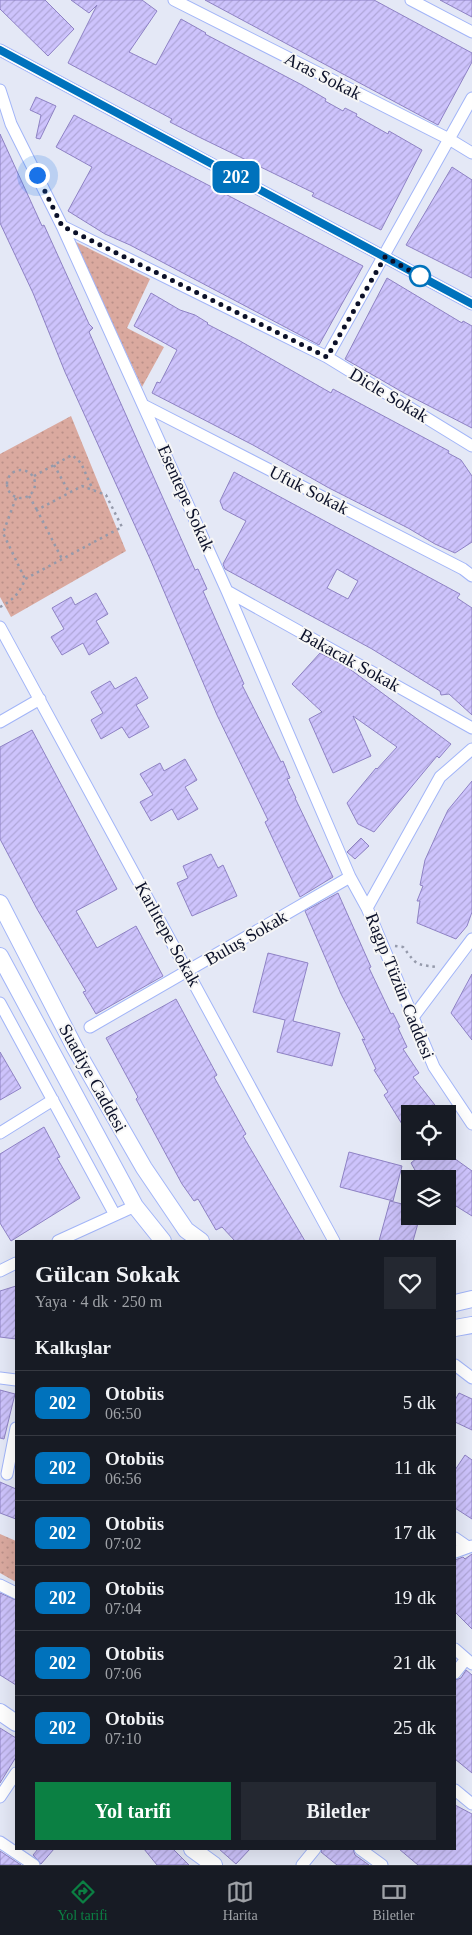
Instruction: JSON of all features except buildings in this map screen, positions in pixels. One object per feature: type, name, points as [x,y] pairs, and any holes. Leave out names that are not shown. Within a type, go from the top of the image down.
[{"type":"main road","name":"Suadiye Caddesi","points":[[0,903],[75,1048],[144,1168],[186,1230],[200,1240]]},
{"type":"main road","name":"Suadiye Caddesi","points":[[0,956],[135,1206],[162,1240]]},
{"type":"main road","points":[[456,1303],[472,1299]]},
{"type":"main road","points":[[456,1328],[472,1325]]},
{"type":"main road","points":[[0,1712],[15,1722]]},
{"type":"main road","points":[[193,1850],[214,1865]]},
{"type":"street","name":"Aras Sokak","points":[[174,0],[449,139],[472,153]]},
{"type":"street","points":[[411,0],[472,32]]},
{"type":"street","points":[[0,50],[472,304]]},
{"type":"street","name":"Esentepe Sokak","points":[[0,90],[11,124],[62,226],[145,406],[350,877],[367,908]]},
{"type":"street","points":[[327,357],[385,257],[472,98]]},
{"type":"street","name":"Dicle Sokak","points":[[62,226],[327,357],[472,446]]},
{"type":"street","name":"Ufuk Sokak","points":[[145,406],[468,573]]},
{"type":"street","points":[[468,573],[472,560]]},
{"type":"street","name":"Bakacak Sokak","points":[[227,591],[472,728]]},
{"type":"street","name":"Karlıtepe Sokak","points":[[0,627],[333,1240]]},
{"type":"street","points":[[0,722],[40,700]]},
{"type":"street","name":"Ragıp Tüzün Caddesi","points":[[471,1121],[434,1067],[367,908],[440,776],[472,749]]},
{"type":"street","name":"Buluş Sokak","points":[[90,1027],[350,877]]},
{"type":"street","points":[[414,1016],[472,939]]},
{"type":"street","points":[[0,1003],[116,1215]]},
{"type":"street","points":[[0,1133],[54,1100]]},
{"type":"street","points":[[60,1240],[135,1206]]},
{"type":"street","points":[[0,1271],[15,1263]]},
{"type":"street","points":[[456,1366],[472,1378]]},
{"type":"street","points":[[0,1378],[15,1380]]},
{"type":"street","points":[[8,1474],[15,1434]]},
{"type":"street","points":[[456,1539],[470,1547]]},
{"type":"street","points":[[456,1552],[470,1547]]},
{"type":"street","points":[[0,1585],[15,1593]]},
{"type":"street","points":[[456,1650],[469,1661],[456,1672]]},
{"type":"street","points":[[0,1798],[15,1775]]},
{"type":"street","points":[[456,1791],[472,1804]]},
{"type":"street","points":[[0,1842],[34,1865]]},
{"type":"street","points":[[302,1865],[314,1850]]},
{"type":"street","points":[[361,1850],[382,1865]]},
{"type":"path","points":[[34,476],[72,454],[76,456],[93,490]]},
{"type":"path","points":[[54,465],[69,492]]},
{"type":"path","points":[[17,498],[7,488],[10,474],[22,469],[34,476]]},
{"type":"path","points":[[17,498],[29,496],[34,489],[34,476]]},
{"type":"path","points":[[0,607],[11,602],[21,590],[25,579],[122,527],[106,495],[82,486],[37,510]]},
{"type":"path","points":[[29,496],[62,559]]},
{"type":"path","points":[[17,498],[3,533],[25,579]]},
{"type":"path","points":[[382,946],[403,946],[415,963],[423,967],[436,966],[447,972]]},
{"type":"shaded area","points":[[74,241],[150,279],[127,328],[164,347],[142,387]]},
{"type":"shaded area","points":[[71,416],[126,551],[11,617],[0,597],[0,454]]},
{"type":"shaded area","points":[[0,1534],[15,1541],[15,1581],[0,1573]]},
{"type":"bus line","name":"202","points":[[0,50],[472,304]]},
{"type":"route","points":[[37,175],[62,226],[327,357],[385,257],[420,276]]}]
